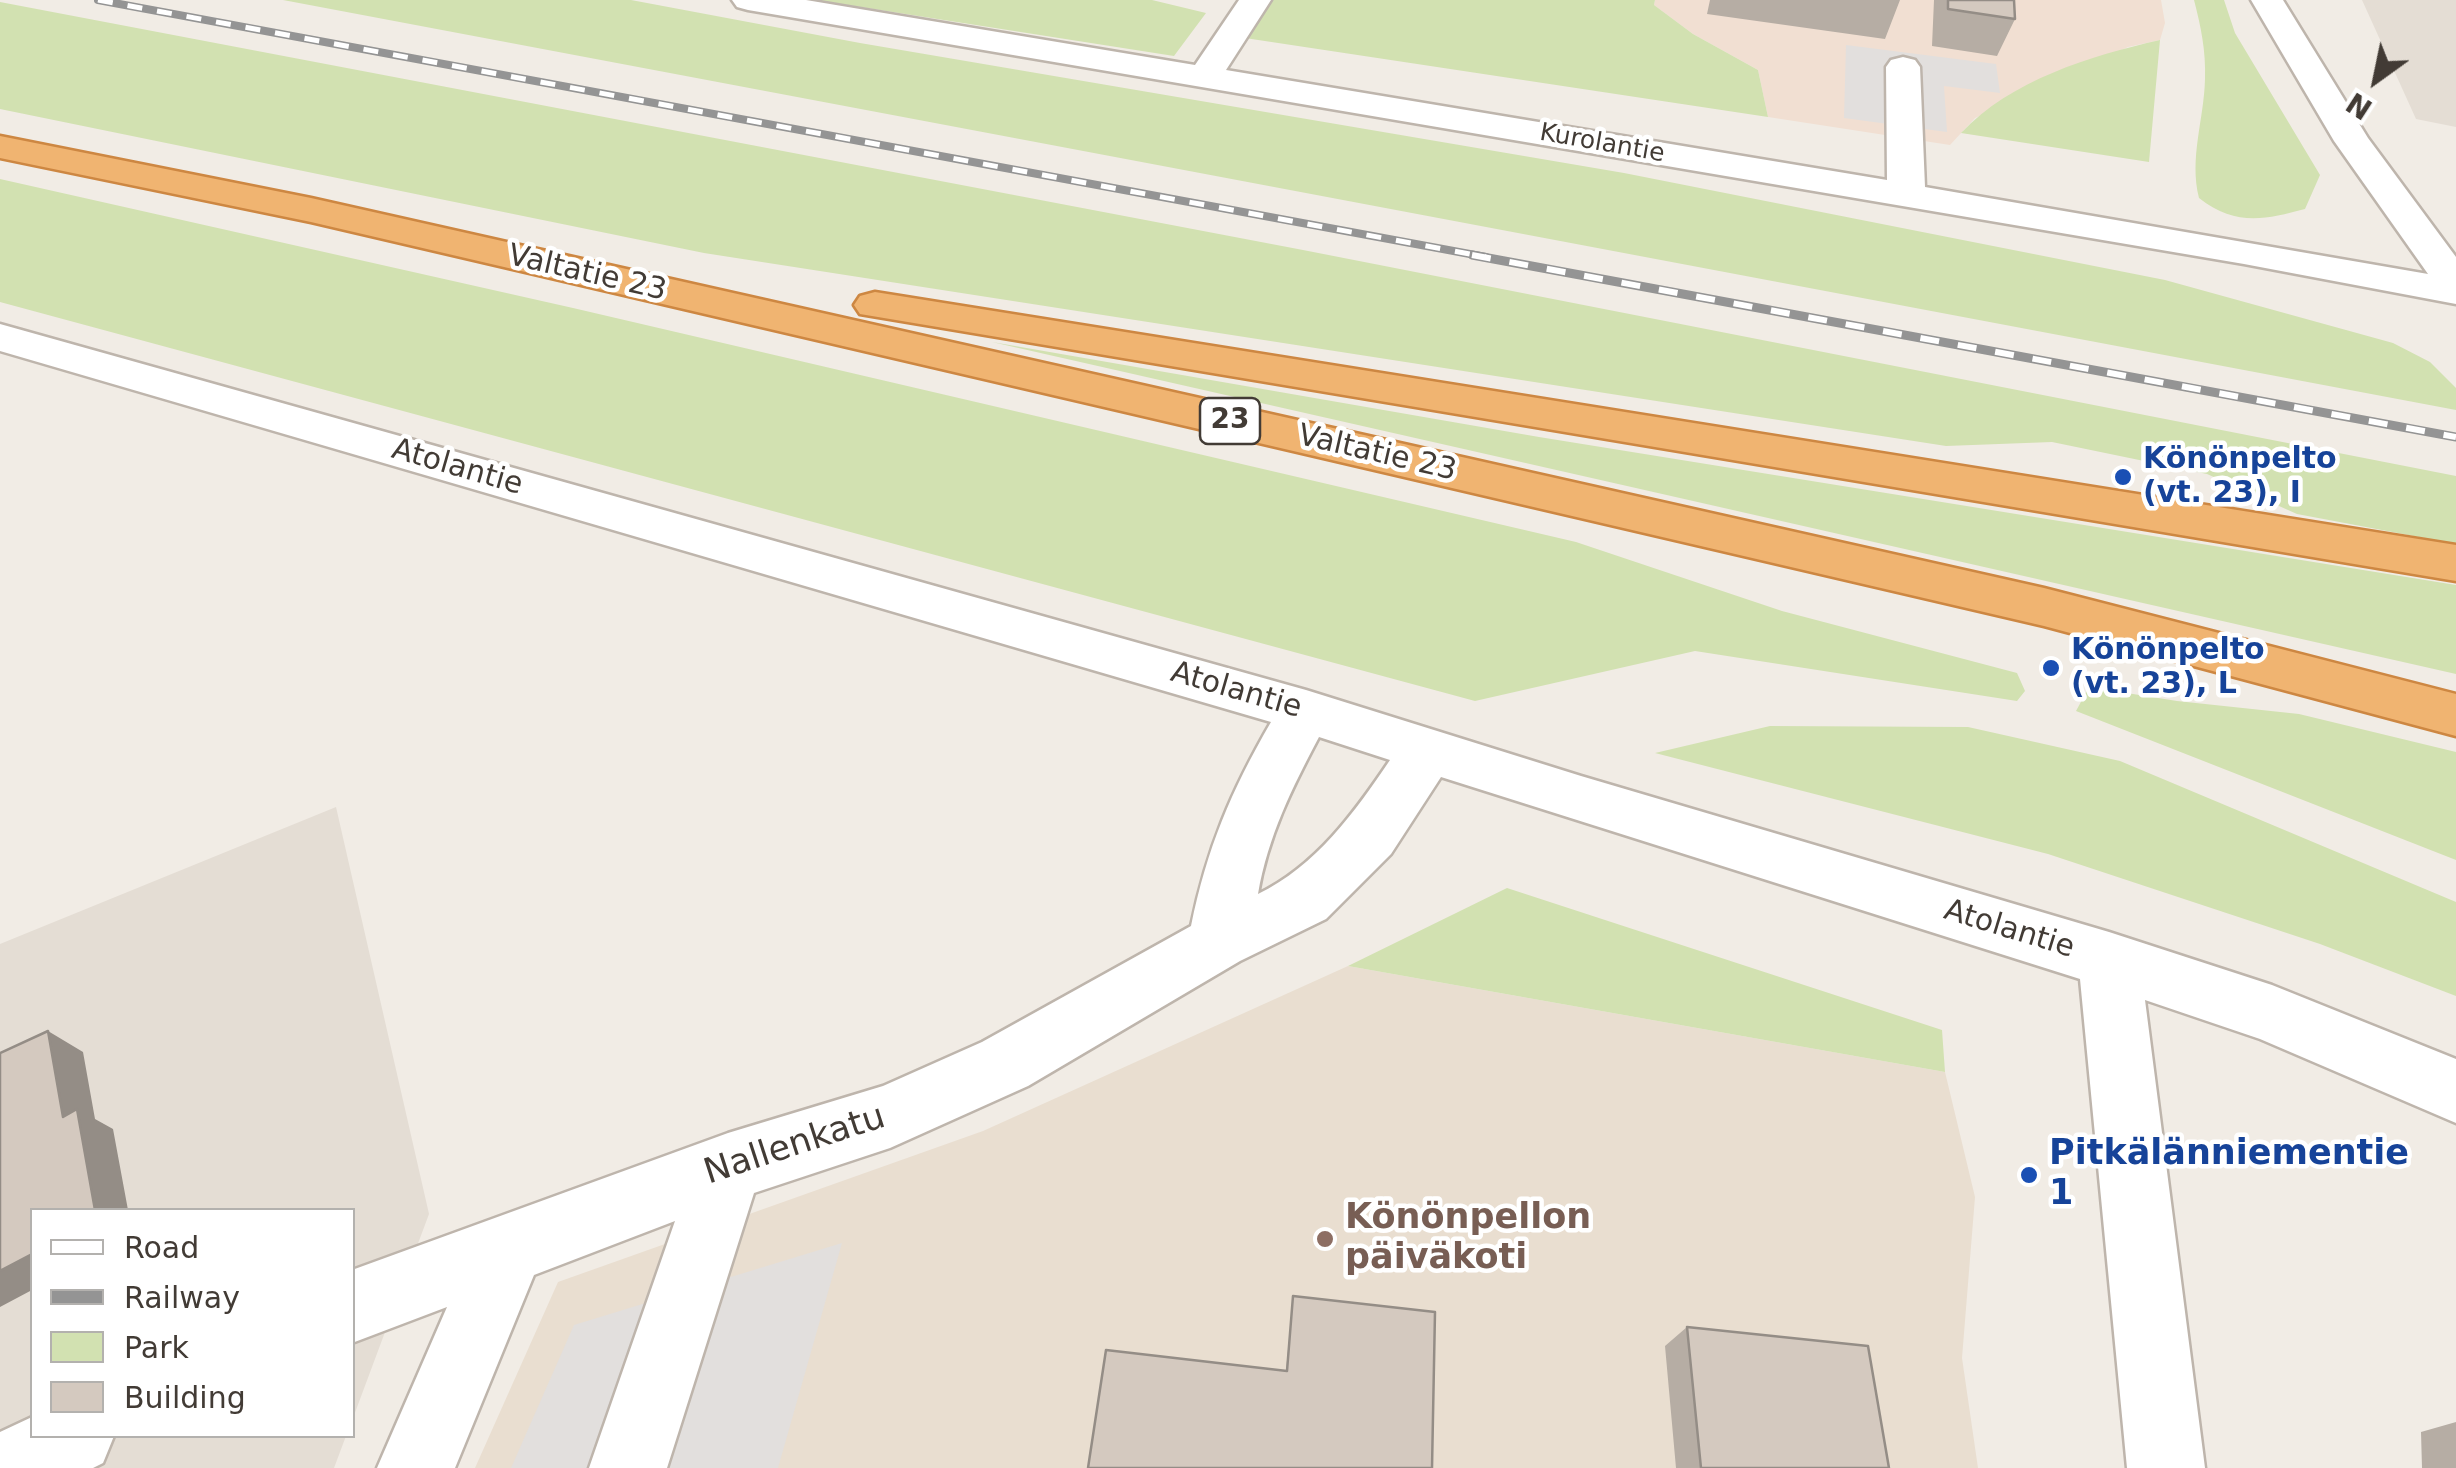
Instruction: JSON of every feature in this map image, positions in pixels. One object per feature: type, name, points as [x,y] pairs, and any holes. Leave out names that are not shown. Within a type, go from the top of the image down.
[{"type":"highway","name":"Valtatie 23","points":[[0,147],[311,210],[2044,606],[2456,715]]},
{"type":"highway","points":[[311,210],[2456,563]]},
{"type":"street","name":"Kurolantie","points":[[748,0],[2456,288]]},
{"type":"street","points":[[1204,77],[1256,0]]},
{"type":"street","points":[[2267,0],[2352,141],[2456,288]]},
{"type":"street","points":[[1904,67],[1906,195]]},
{"type":"street","name":"Atolantie","points":[[0,338],[1306,710],[1581,800],[2109,960],[2272,1014],[2456,1091]]},
{"type":"street","points":[[1218,942],[1234,862],[1258,796],[1306,710]]},
{"type":"street","name":"Nallenkatu","points":[[355,1306],[728,1167],[890,1116],[1006,1064],[1218,942],[1305,900],[1370,838],[1429,748]]},
{"type":"street","points":[[2109,960],[2166,1468]]},
{"type":"street","points":[[628,1468],[728,1167]]},
{"type":"street","points":[[416,1468],[510,1246]]},
{"type":"street","points":[[10,1468],[72,1438]]},
{"type":"shaded area","points":[[1655,0],[2161,0],[2165,23],[2160,40],[2128,47],[1975,118],[1950,145],[1768,117],[1758,70],[1693,34],[1654,5]]},
{"type":"shaded area","points":[[2362,0],[2456,0],[2456,127],[2416,119]]},
{"type":"shaded area","points":[[1846,45],[1996,64],[2000,93],[1944,86],[1947,132],[1844,118]]},
{"type":"shaded area","points":[[336,807],[429,1214],[355,1413],[355,1208],[30,1208],[30,1438],[345,1438],[334,1468],[0,1468],[0,944]]},
{"type":"shaded area","name":"Könönpellon päiväkoti","points":[[1348,966],[1945,1072],[1975,1197],[1962,1358],[1978,1468],[475,1468],[558,1282],[983,1131]]},
{"type":"shaded area","points":[[842,1243],[778,1468],[511,1468],[574,1325]]},
{"type":"green space","points":[[283,0],[631,0],[860,43],[1624,173],[2165,280],[2393,343],[2430,362],[2456,388],[2456,410]]},
{"type":"green space","points":[[816,0],[1152,0],[1206,13],[1174,56]]},
{"type":"green space","points":[[1273,0],[1655,0],[1654,5],[1693,34],[1758,70],[1768,117],[1245,38]]},
{"type":"green space","points":[[2194,0],[2224,0],[2235,33],[2320,175],[2305,209],[2276,216],[2238,217],[2199,198],[2196,154],[2205,69]]},
{"type":"green space","points":[[0,2],[1303,250],[2456,476],[2456,544],[2297,514],[2207,474],[2052,442],[1946,446],[704,253],[0,109]]},
{"type":"green space","points":[[2160,40],[2149,162],[1961,133],[2003,98],[2027,85],[2079,62]]},
{"type":"green space","points":[[0,179],[1576,542],[1782,611],[2017,673],[2025,691],[2017,701],[1695,651],[1475,701],[0,302]]},
{"type":"green space","points":[[992,342],[1539,437],[2456,585],[2456,674]]},
{"type":"green space","points":[[2089,687],[2299,714],[2456,752],[2456,860],[2076,711]]},
{"type":"green space","points":[[1770,726],[1968,727],[2120,761],[2456,902],[2456,996],[2320,944],[2048,854],[1655,753]]},
{"type":"green space","points":[[1507,888],[1942,1030],[1945,1072],[1348,966]]},
{"type":"building","points":[[1948,0],[2014,0],[2015,19],[1948,9]]},
{"type":"building","points":[[48,1031],[63,1117],[77,1109],[95,1208],[30,1208],[30,1255],[0,1271],[0,1053]]},
{"type":"building","points":[[1293,1296],[1435,1312],[1432,1468],[1088,1468],[1106,1350],[1287,1371]]},
{"type":"building","points":[[1687,1327],[1868,1346],[1889,1468],[1701,1468]]},
{"type":"railway","points":[[98,0],[1486,257]]},
{"type":"railway","points":[[1472,255],[2456,437]]},
{"type":"place","name":"Könönpelto (vt. 23), I","points":[[2123,477]]},
{"type":"place","name":"Könönpelto (vt. 23), L","points":[[2051,668]]},
{"type":"place","name":"Pitkälänniementie 1","points":[[2029,1175]]},
{"type":"place","name":"Könönpellon päiväkoti","points":[[1325,1239]]}]
